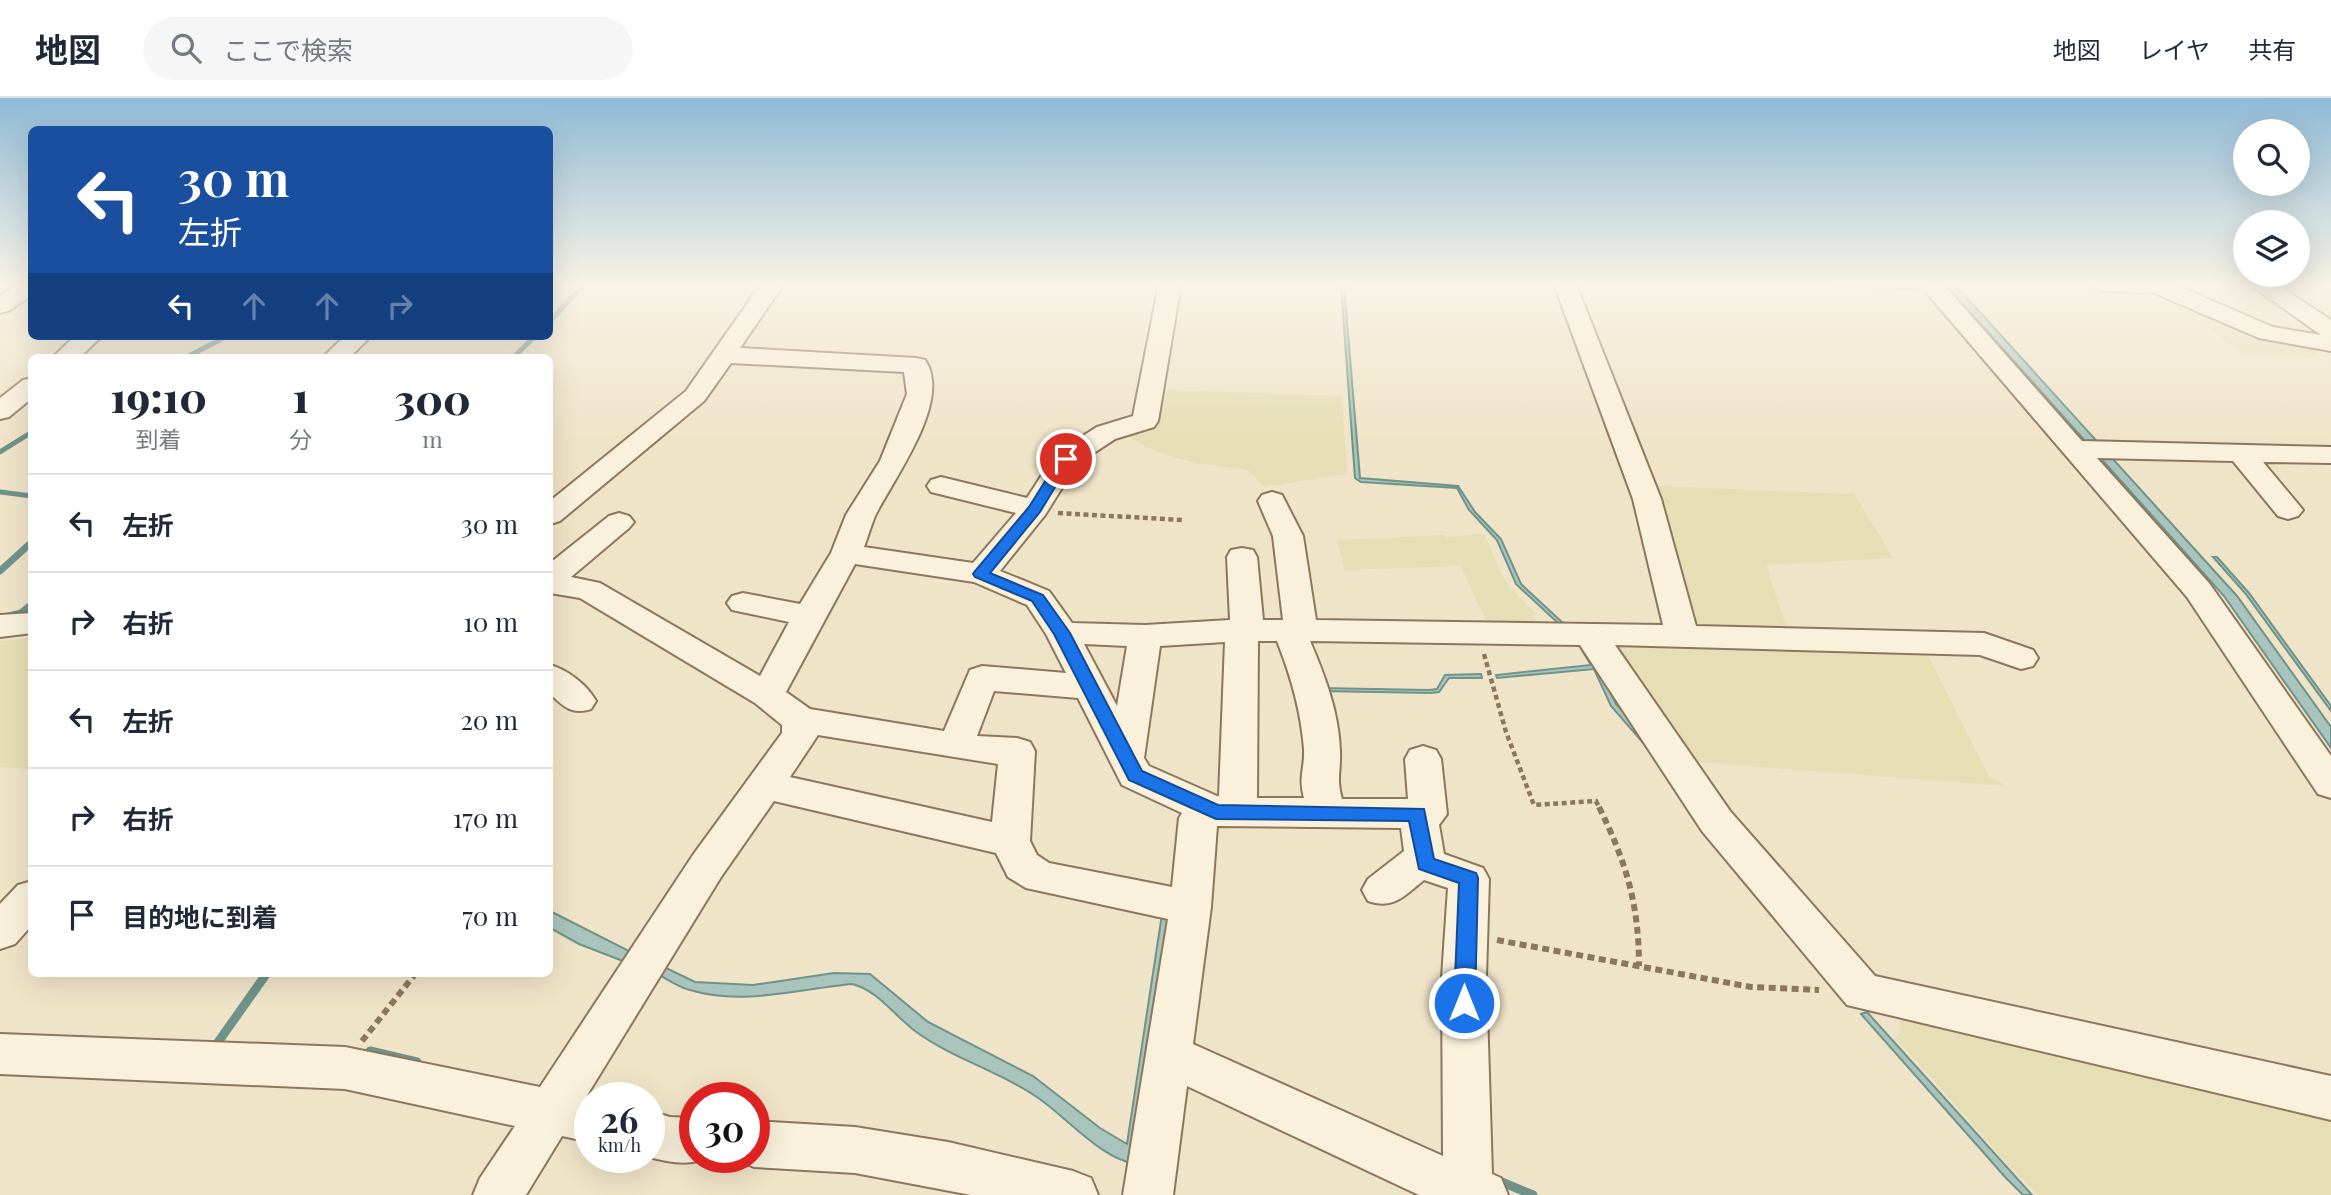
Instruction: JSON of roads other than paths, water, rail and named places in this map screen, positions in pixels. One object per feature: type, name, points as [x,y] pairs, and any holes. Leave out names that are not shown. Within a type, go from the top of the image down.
[{"type":"street","points":[[553,513],[695,396],[738,335]]},
{"type":"street","points":[[981,574],[1034,510],[1066,459],[1106,433],[1145,421],[1161,335]]},
{"type":"street","points":[[1584,335],[1647,499],[1682,636]]},
{"type":"street","points":[[1979,335],[2092,450],[2197,590],[2331,784]]},
{"type":"street","points":[[2280,335],[2331,344]]},
{"type":"street","points":[[69,354],[85,340]]},
{"type":"street","points":[[338,354],[354,340]]},
{"type":"street","points":[[724,355],[916,365],[920,394],[894,461],[860,515],[846,553],[809,615],[768,695]]},
{"type":"street","points":[[0,411],[28,388]]},
{"type":"street","points":[[2092,450],[2241,453],[2317,458]]},
{"type":"street","points":[[2241,453],[2288,510]]},
{"type":"street","points":[[941,486],[1034,510]]},
{"type":"street","points":[[1272,501],[1285,523],[1288,536],[1295,631],[1311,683],[1322,751],[1318,782],[1328,813]]},
{"type":"street","points":[[846,553],[981,574],[1038,598],[1062,633],[1135,775],[1216,812],[1428,814],[1423,759]]},
{"type":"street","points":[[1147,1195],[1190,907],[1198,818],[1238,804],[1244,630],[1242,557]]},
{"type":"street","points":[[553,581],[589,590],[768,695],[800,720],[982,750],[1017,751],[1010,841],[1022,866],[1040,877],[1190,907]]},
{"type":"street","points":[[743,603],[809,615]]},
{"type":"street","points":[[1062,633],[1145,636],[1244,630],[1682,636],[1984,644],[2021,658]]},
{"type":"street","points":[[1590,634],[1716,821],[1862,992],[2331,1098]]},
{"type":"street","points":[[1127,756],[1145,636]]},
{"type":"street","points":[[956,745],[982,678],[1088,687]]},
{"type":"street","points":[[553,679],[579,701]]},
{"type":"street","points":[[498,1195],[571,1115],[707,866],[800,735],[800,720]]},
{"type":"street","points":[[766,785],[1010,841]]},
{"type":"street","points":[[1167,1054],[1413,1169],[1476,1192],[1464,977],[1469,878],[1426,864],[1418,814]]},
{"type":"street","points":[[1382,890],[1424,858]]},
{"type":"street","points":[[0,933],[28,902]]},
{"type":"street","points":[[0,1054],[345,1068],[571,1115]]},
{"type":"street","points":[[770,1145],[868,1153],[948,1166],[1073,1195]]},
{"type":"lane","points":[[553,577],[619,522]]},
{"type":"water","points":[[1345,335],[1348,335],[1360,478],[1458,486],[1475,512],[1501,539],[1521,584],[1564,624],[1560,625],[1516,584],[1497,540],[1469,510],[1457,488],[1361,482],[1355,478]]},
{"type":"water","points":[[1991,335],[2001,335],[2237,596],[2331,727],[2331,748],[2224,596]]},
{"type":"water","points":[[2213,557],[2217,557],[2249,593],[2331,706],[2331,711],[2245,593]]},
{"type":"water","points":[[1577,642],[1584,642],[1616,704],[1652,744],[1823,971],[1697,823],[1645,745],[1611,706],[1594,669],[1497,678],[1496,675],[1591,665]]},
{"type":"water","points":[[1481,674],[1482,678],[1449,678],[1439,692],[1431,693],[1320,691],[1320,688],[1429,690],[1437,689],[1445,675]]},
{"type":"water","points":[[553,913],[635,954],[628,963],[579,944],[553,930]]},
{"type":"water","points":[[1162,914],[1169,918],[1133,1163],[1111,1155],[1099,1147],[1030,1092],[930,1041],[861,987],[852,984],[771,995],[730,997],[686,989],[656,973],[662,966],[695,982],[753,985],[834,973],[870,974],[928,1022],[1033,1076],[1100,1128],[1127,1144]]},
{"type":"water","points":[[1867,1012],[2032,1195],[2023,1195],[2006,1178],[1861,1014]]},
{"type":"waterway","points":[[193,354],[219,340]]},
{"type":"waterway","points":[[517,354],[531,340]]},
{"type":"waterway","points":[[0,452],[28,434]]},
{"type":"waterway","points":[[0,492],[28,496]]},
{"type":"waterway","points":[[0,571],[28,546]]},
{"type":"waterway","points":[[0,618],[21,613],[28,607]]},
{"type":"waterway","points":[[222,1046],[216,1045],[264,977]]},
{"type":"waterway","points":[[370,1051],[417,1062]]},
{"type":"waterway","points":[[1497,1180],[1533,1195]]}]
